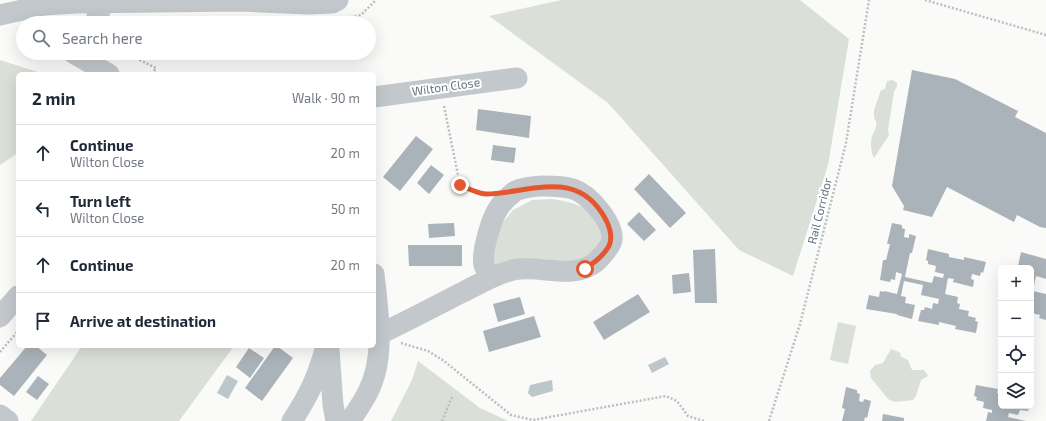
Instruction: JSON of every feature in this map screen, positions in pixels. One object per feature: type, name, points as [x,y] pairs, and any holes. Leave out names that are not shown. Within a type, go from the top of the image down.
[{"type":"street","points":[[0,15],[25,11],[44,5],[105,2],[239,1],[310,4],[332,3],[338,0]]},
{"type":"street","points":[[98,16],[105,2]]},
{"type":"street","points":[[88,60],[99,65]]},
{"type":"street","name":"Wilton Close","points":[[376,97],[517,78]]},
{"type":"street","points":[[380,336],[491,278],[514,270],[541,268],[569,271],[585,269],[606,251],[612,240],[609,227],[602,212],[588,198],[574,190],[558,186],[540,186],[515,190],[498,209],[487,240],[484,253],[484,266],[491,278]]},
{"type":"street","points":[[350,421],[368,392],[377,364],[380,336],[376,295]]},
{"type":"street","points":[[0,317],[16,298]]},
{"type":"street","points":[[292,421],[306,400],[320,370],[326,348]]},
{"type":"street","points":[[329,348],[333,405],[336,421]]},
{"type":"street","points":[[0,415],[8,421]]},
{"type":"path","name":"Rail Corridor","points":[[769,421],[800,324],[846,143],[869,0]]},
{"type":"path","points":[[925,0],[1046,35]]},
{"type":"path","points":[[139,60],[156,68],[153,72]]},
{"type":"path","points":[[440,88],[460,185],[484,194],[515,190]]},
{"type":"path","points":[[0,352],[16,333]]},
{"type":"path","points":[[380,336],[428,351],[444,361],[511,415],[533,420],[666,396],[677,401],[688,416],[704,421]]},
{"type":"path","points":[[442,421],[452,397]]},
{"type":"shaded area","points":[[562,0],[800,0],[849,39],[828,165],[793,276],[739,250],[608,103],[489,16]]},
{"type":"shaded area","points":[[0,60],[38,72],[16,72],[16,154],[0,165]]},
{"type":"shaded area","points":[[893,80],[897,83],[897,86],[894,92],[888,130],[889,135],[874,158],[871,144],[876,125],[874,110],[881,90],[885,89],[887,81]]},
{"type":"shaded area","points":[[552,199],[574,204],[589,211],[599,224],[606,245],[574,266],[545,259],[523,259],[490,270],[499,227],[513,210],[532,200]]},
{"type":"shaded area","points":[[838,322],[856,326],[848,364],[830,360]]},
{"type":"shaded area","points":[[81,348],[233,348],[179,421],[31,421]]},
{"type":"shaded area","points":[[891,349],[901,353],[900,356],[908,360],[912,370],[924,370],[928,376],[921,380],[916,396],[913,400],[895,402],[888,399],[871,378],[870,371],[875,365],[883,363]]},
{"type":"shaded area","points":[[665,357],[669,364],[652,373],[648,365]]},
{"type":"shaded area","points":[[418,361],[480,408],[508,421],[391,421],[412,380]]},
{"type":"shaded area","points":[[227,375],[238,381],[228,399],[217,393]]},
{"type":"shaded area","points":[[552,380],[553,391],[532,397],[528,393],[530,385]]},
{"type":"building","points":[[912,70],[955,79],[1018,111],[1015,117],[1046,133],[1046,228],[1040,227],[1017,215],[1014,222],[947,187],[932,217],[903,210],[904,206],[892,186]]},
{"type":"building","points":[[478,109],[531,116],[529,138],[476,130]]},
{"type":"building","points":[[416,136],[433,149],[400,191],[383,177]]},
{"type":"building","points":[[493,145],[516,148],[514,163],[491,160]]},
{"type":"building","points":[[431,165],[444,175],[429,194],[417,183]]},
{"type":"building","points":[[649,174],[686,213],[670,228],[634,189]]},
{"type":"building","points":[[639,212],[656,230],[644,241],[627,224]]},
{"type":"building","points":[[454,223],[455,236],[429,238],[428,224]]},
{"type":"building","points":[[892,223],[902,225],[902,228],[905,229],[904,237],[909,238],[909,234],[916,236],[912,253],[910,253],[905,277],[932,283],[934,276],[943,278],[944,274],[935,272],[936,266],[928,264],[928,261],[926,260],[928,249],[949,254],[949,257],[964,260],[964,257],[986,262],[983,273],[981,272],[980,276],[972,274],[971,279],[974,280],[973,287],[953,282],[954,279],[948,278],[945,294],[958,297],[957,303],[960,304],[959,309],[969,311],[968,316],[976,318],[975,321],[978,322],[976,333],[955,329],[956,326],[939,322],[939,325],[918,321],[921,310],[924,310],[925,307],[932,309],[933,303],[938,304],[939,299],[921,295],[923,285],[904,281],[901,296],[906,297],[905,303],[915,305],[912,319],[897,314],[866,309],[869,295],[879,297],[880,291],[897,294],[902,274],[896,272],[895,280],[891,279],[890,282],[880,280],[883,260],[886,260],[890,244],[887,244]]},
{"type":"building","points":[[408,245],[462,245],[462,266],[409,266]]},
{"type":"building","points":[[715,249],[717,303],[695,303],[693,250]]},
{"type":"building","points":[[1021,252],[1046,259],[1046,279],[1036,276],[1034,286],[1034,265],[1018,265]]},
{"type":"building","points":[[689,273],[691,292],[673,294],[672,275]]},
{"type":"building","points":[[1034,291],[1046,294],[1046,320],[1039,318],[1040,315],[1034,314]]},
{"type":"building","points":[[638,294],[650,312],[604,340],[593,322]]},
{"type":"building","points":[[520,297],[525,314],[498,322],[493,304]]},
{"type":"building","points":[[534,316],[541,337],[489,352],[483,331]]},
{"type":"building","points":[[25,348],[38,348],[47,355],[14,396],[0,385],[0,378]]},
{"type":"building","points":[[249,348],[264,358],[250,378],[236,367]]},
{"type":"building","points":[[274,348],[280,348],[293,358],[262,401],[245,388]]},
{"type":"building","points":[[38,376],[49,384],[37,400],[26,392]]},
{"type":"building","points":[[976,385],[998,389],[998,409],[1029,409],[1028,411],[1020,410],[1018,415],[1009,413],[1008,417],[1026,421],[986,421],[988,412],[992,413],[992,410],[983,408],[984,402],[976,400],[977,397],[974,396]]},
{"type":"building","points":[[846,387],[857,390],[857,393],[860,394],[859,401],[863,402],[864,399],[871,401],[867,418],[865,417],[864,421],[842,421],[845,409],[842,408]]},
{"type":"building","points":[[883,414],[904,418],[904,421],[882,421]]},
{"type":"route","points":[[460,185],[484,194],[540,186],[558,186],[574,190],[588,198],[602,212],[609,227],[612,240],[606,251],[585,269]]}]
